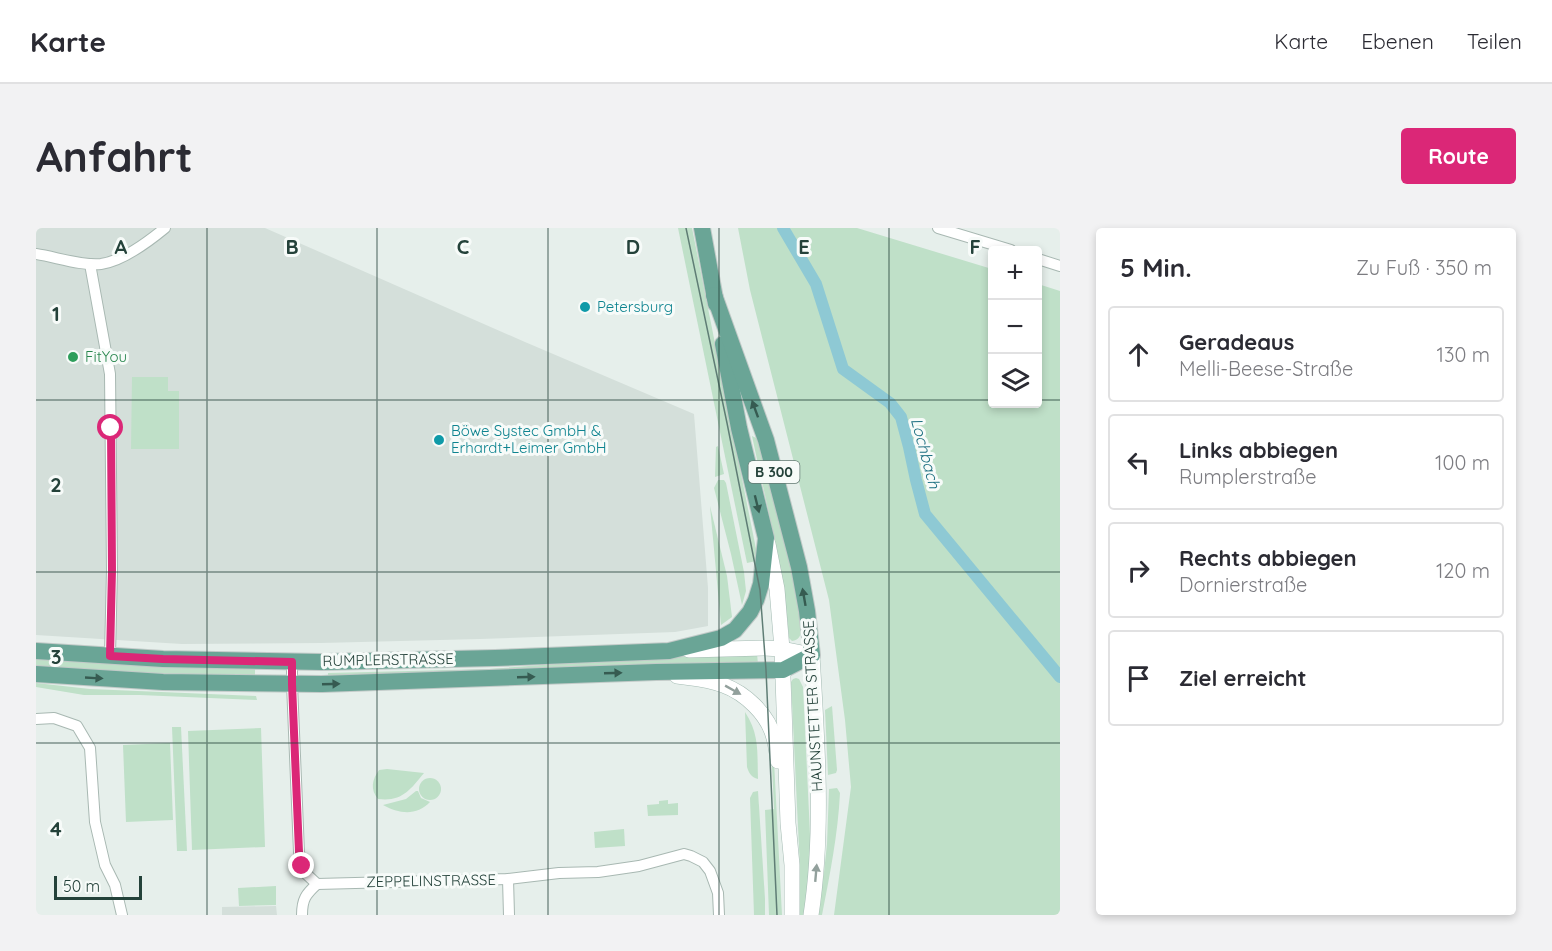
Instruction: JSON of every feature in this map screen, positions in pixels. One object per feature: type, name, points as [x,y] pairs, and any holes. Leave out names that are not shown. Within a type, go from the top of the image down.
[{"type":"main road","name":"HAUNSTETTER STRASSE","points":[[702,228],[738,428],[777,589],[792,865],[792,915]]},
{"type":"main road","name":"HAUNSTETTER STRASSE","points":[[714,295],[766,440],[799,567],[807,611],[812,655],[819,830],[811,915]]},
{"type":"main road","name":"RUMPLERSTRASSE","points":[[669,651],[721,638],[735,630],[750,612],[756,600],[761,584],[766,538]]},
{"type":"main road","name":"RUMPLERSTRASSE","points":[[36,651],[163,659],[292,662],[782,649],[812,655]]},
{"type":"main road","name":"RUMPLERSTRASSE","points":[[36,674],[163,682],[292,684],[783,670],[812,655]]},
{"type":"main road","name":"RUMPLERSTRASSE","points":[[656,672],[723,684],[746,697],[756,707],[774,737],[788,823]]},
{"type":"street","points":[[36,255],[100,264],[124,256],[165,228]]},
{"type":"street","points":[[938,228],[998,246]]},
{"type":"street","points":[[1042,260],[1060,266]]},
{"type":"street","points":[[90,264],[110,374],[112,570],[110,656]]},
{"type":"street","points":[[292,662],[299,852],[303,871],[317,884],[306,894],[302,915]]},
{"type":"street","points":[[36,719],[54,718],[77,726],[90,748],[95,822],[105,865],[115,885],[122,915]]},
{"type":"street","points":[[508,879],[557,873],[617,870],[684,854],[704,862],[710,871],[718,893],[719,915]]},
{"type":"street","name":"ZEPPELINSTRASSE","points":[[317,884],[508,879],[509,915]]},
{"type":"shaded area","points":[[36,228],[265,228],[694,414],[708,588],[708,626],[675,632],[321,643],[182,644],[36,635]]},
{"type":"shaded area","points":[[276,906],[277,915],[222,915],[222,907]]},
{"type":"green space","points":[[678,228],[692,228],[757,554],[756,561],[747,563]]},
{"type":"green space","points":[[738,228],[857,228],[988,268],[988,408],[1042,408],[1042,285],[1060,291],[1060,915],[834,915],[851,787],[845,720],[829,600],[750,290]]},
{"type":"green space","points":[[132,377],[168,377],[168,391],[179,391],[179,449],[131,449]]},
{"type":"green space","points":[[752,436],[758,439],[794,578],[802,631],[798,639],[792,641],[789,638],[779,562]]},
{"type":"green space","points":[[718,446],[724,474],[715,477],[716,447]]},
{"type":"green space","points":[[718,480],[724,480],[726,483],[744,572],[746,591],[742,605],[714,488]]},
{"type":"green space","points":[[710,506],[727,576],[732,617],[721,625]]},
{"type":"green space","points":[[757,654],[758,664],[328,677],[328,673],[489,669],[638,658]]},
{"type":"green space","points":[[36,658],[255,667],[255,677],[36,667]]},
{"type":"green space","points":[[796,678],[803,687],[811,855],[804,915],[800,915],[800,868],[791,682]]},
{"type":"green space","points":[[36,683],[90,689],[256,696],[257,700],[84,695],[36,687]]},
{"type":"green space","points":[[832,706],[837,770],[836,773],[828,775],[825,710]]},
{"type":"green space","points":[[745,712],[755,736],[758,779],[747,767]]},
{"type":"green space","points":[[172,727],[181,727],[187,851],[177,851]]},
{"type":"green space","points":[[261,728],[265,847],[192,850],[188,731]]},
{"type":"green space","points":[[170,743],[173,820],[126,822],[123,745]]},
{"type":"green space","points":[[771,745],[774,761],[782,915],[769,915],[765,810],[774,809]]},
{"type":"green space","points":[[379,770],[424,773],[410,789],[399,797],[378,799],[374,792],[373,781]]},
{"type":"green space","points":[[430,778],[438,781],[441,789],[438,797],[430,800],[422,797],[419,789],[422,781]]},
{"type":"green space","points":[[837,788],[840,793],[833,854],[822,915],[817,915],[827,844],[829,789]]},
{"type":"green space","points":[[416,791],[421,798],[430,802],[419,810],[401,812],[383,805],[406,799]]},
{"type":"green space","points":[[758,791],[765,915],[754,915],[750,798],[753,792]]},
{"type":"green space","points":[[668,800],[668,804],[678,803],[678,815],[648,816],[647,805],[659,804],[659,801]]},
{"type":"green space","points":[[624,829],[625,846],[595,848],[594,832]]},
{"type":"green space","points":[[276,886],[276,905],[239,906],[238,888]]},
{"type":"waterway","name":"Lochbach","points":[[783,228],[816,284],[843,369],[890,403],[901,417],[925,514],[1060,677]]},
{"type":"tram line","points":[[686,228],[760,590],[766,670],[777,915]]},
{"type":"place","name":"Petersburg","points":[[585,307]]},
{"type":"place","name":"FitYou","points":[[73,357]]},
{"type":"place","name":"Böwe Systec GmbH & Erhardt+Leimer GmbH","points":[[439,440]]},
{"type":"route","points":[[111,428],[112,643],[110,656],[292,662],[299,852],[302,866]]}]
